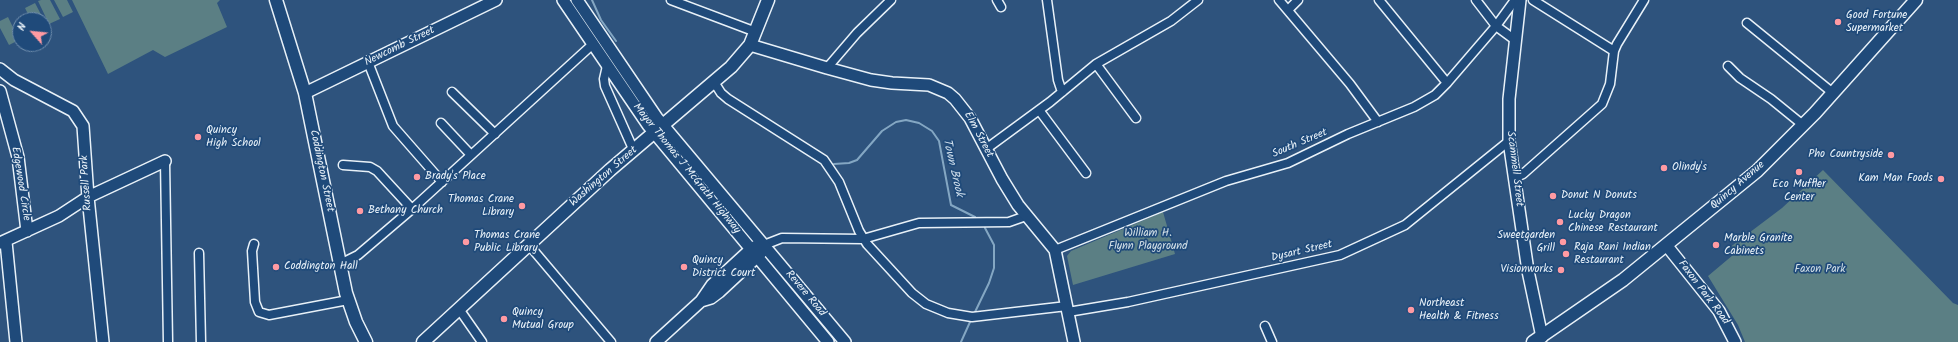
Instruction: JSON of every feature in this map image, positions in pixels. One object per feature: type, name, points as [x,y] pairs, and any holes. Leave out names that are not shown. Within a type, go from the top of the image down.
[{"type":"main road","name":"Coddington Street","points":[[276,0],[305,93],[348,300],[359,329],[366,342]]},
{"type":"main road","name":"Washington Street","points":[[423,342],[634,151],[714,82],[741,56],[750,45],[768,0]]},
{"type":"main road","name":"Quincy Avenue","points":[[1540,340],[1613,288],[1667,246],[1752,175],[1833,93],[1916,0]]},
{"type":"street","name":"Newcomb Street","points":[[305,93],[496,0]]},
{"type":"street","name":"Mayor Thomas J McGrath Highway","points":[[563,0],[607,66],[659,130],[754,254]]},
{"type":"street","name":"Mayor Thomas J McGrath Highway","points":[[577,0],[659,130],[764,245]]},
{"type":"street","points":[[671,0],[685,2],[756,32]]},
{"type":"street","points":[[827,68],[857,33],[891,0]]},
{"type":"street","points":[[1047,0],[1058,80],[1062,92]]},
{"type":"street","points":[[986,149],[1039,110],[1096,64],[1171,21],[1198,0]]},
{"type":"street","points":[[1279,0],[1350,84],[1378,122]]},
{"type":"street","points":[[1288,10],[1298,0]]},
{"type":"street","points":[[1379,0],[1447,83]]},
{"type":"street","points":[[1476,0],[1496,26],[1515,40]]},
{"type":"street","name":"South Street","points":[[1056,250],[1226,181],[1288,163],[1348,134],[1414,107],[1435,95],[1447,83],[1496,26],[1515,0]]},
{"type":"street","name":"Scammell Street","points":[[1520,0],[1509,99],[1509,141],[1528,271],[1540,340]]},
{"type":"street","points":[[1532,0],[1614,51]]},
{"type":"street","points":[[1514,178],[1523,174],[1602,104],[1610,84],[1614,51],[1644,0]]},
{"type":"street","points":[[1747,23],[1833,93]]},
{"type":"street","points":[[340,264],[358,255],[412,209],[593,44]]},
{"type":"street","name":"Elm Street","points":[[750,45],[827,68],[882,82],[929,85],[948,93],[963,107],[1002,179],[1026,216],[1050,241],[1056,250],[1074,342]]},
{"type":"street","points":[[368,62],[394,126],[442,182]]},
{"type":"street","points":[[1096,64],[1136,118]]},
{"type":"street","points":[[607,66],[604,79],[605,86],[634,151]]},
{"type":"street","points":[[1728,66],[1740,78],[1771,99],[1803,125]]},
{"type":"street","name":"Russell Park","points":[[0,69],[14,80],[73,111],[84,126],[88,197],[102,342]]},
{"type":"street","name":"Dysart Street","points":[[714,82],[721,93],[728,99],[824,160],[839,182],[863,239],[916,297],[942,311],[972,317],[1068,309],[1128,302],[1340,254],[1405,225],[1509,141]]},
{"type":"street","name":"Edgewood Circle","points":[[0,91],[18,157],[27,231]]},
{"type":"street","points":[[452,92],[495,134]]},
{"type":"street","points":[[1039,110],[1086,172]]},
{"type":"street","points":[[441,123],[471,155]]},
{"type":"street","points":[[16,342],[3,243],[59,216],[88,197],[166,161],[168,342]]},
{"type":"street","points":[[343,165],[363,165],[377,171],[412,209]]},
{"type":"street","points":[[656,342],[701,301],[719,292],[764,245],[782,238],[863,239],[919,223],[1009,222],[1026,216]]},
{"type":"street","points":[[254,244],[252,251],[255,302],[259,312],[270,315],[348,300]]},
{"type":"street","points":[[529,245],[611,342]]},
{"type":"street","name":"Revere Road","points":[[764,245],[845,342]]},
{"type":"street","name":"Faxon Park Road","points":[[1667,246],[1717,307],[1730,329],[1735,342]]},
{"type":"street","points":[[199,253],[201,342]]},
{"type":"street","name":"Revere Road","points":[[754,254],[828,342]]},
{"type":"street","points":[[459,309],[482,342]]},
{"type":"street","points":[[1265,326],[1272,342]]},
{"type":"green space","points":[[50,0],[60,19],[52,23],[52,12],[43,12],[38,1]]},
{"type":"green space","points":[[54,0],[67,0],[73,12],[63,17]]},
{"type":"green space","points":[[72,0],[220,0],[217,3],[227,27],[165,57],[153,50],[108,74]]},
{"type":"green space","points":[[35,3],[40,12],[27,12],[25,8]]},
{"type":"green space","points":[[8,17],[12,25],[12,44],[9,45],[0,28],[0,21]]},
{"type":"green space","name":"Faxon Park","points":[[1823,170],[1953,303],[1958,305],[1958,342],[1745,342],[1738,325],[1708,276],[1733,255],[1729,248],[1782,208]]},
{"type":"green space","name":"William H. Flynn Playground","points":[[1163,212],[1175,254],[1073,285],[1067,256],[1071,251]]},
{"type":"waterway","name":"Town Brook","points":[[592,0],[601,20],[616,41]]},
{"type":"waterway","name":"Town Brook","points":[[834,164],[849,163],[857,160],[882,131],[896,122],[906,120],[919,123],[932,131],[939,141],[951,205],[975,217]]},
{"type":"waterway","name":"Town Brook","points":[[975,312],[989,283],[994,268],[994,245],[985,228]]},
{"type":"waterway","name":"Town Brook","points":[[961,342],[970,322]]},
{"type":"place","name":"Good Fortune Supermarket","points":[[1838,22]]},
{"type":"place","name":"Quincy High School","points":[[198,137]]},
{"type":"place","name":"Pho Countryside","points":[[1891,155]]},
{"type":"place","name":"Olindy's","points":[[1664,168]]},
{"type":"place","name":"Eco Muffler Center","points":[[1799,172]]},
{"type":"place","name":"Brady's Place","points":[[417,177]]},
{"type":"place","name":"Kam Man Foods","points":[[1941,179]]},
{"type":"place","name":"Donut N Donuts","points":[[1553,196]]},
{"type":"place","name":"Thomas Crane Library","points":[[522,206]]},
{"type":"place","name":"Bethany Church","points":[[360,211]]},
{"type":"place","name":"Lucky Dragon Chinese Restaurant","points":[[1560,222]]},
{"type":"place","name":"Thomas Crane Public Library","points":[[466,242]]},
{"type":"place","name":"Sweetgarden Grill","points":[[1563,242]]},
{"type":"place","name":"Marble Granite Cabinets","points":[[1716,245]]},
{"type":"place","name":"Raja Rani Indian Restaurant","points":[[1566,254]]},
{"type":"place","name":"Coddington Hall","points":[[276,267]]},
{"type":"place","name":"Quincy District Court","points":[[684,267]]},
{"type":"place","name":"Visionworks","points":[[1561,270]]},
{"type":"place","name":"Northeast Health & Fitness","points":[[1411,310]]},
{"type":"place","name":"Quincy Mutual Group","points":[[504,319]]}]
